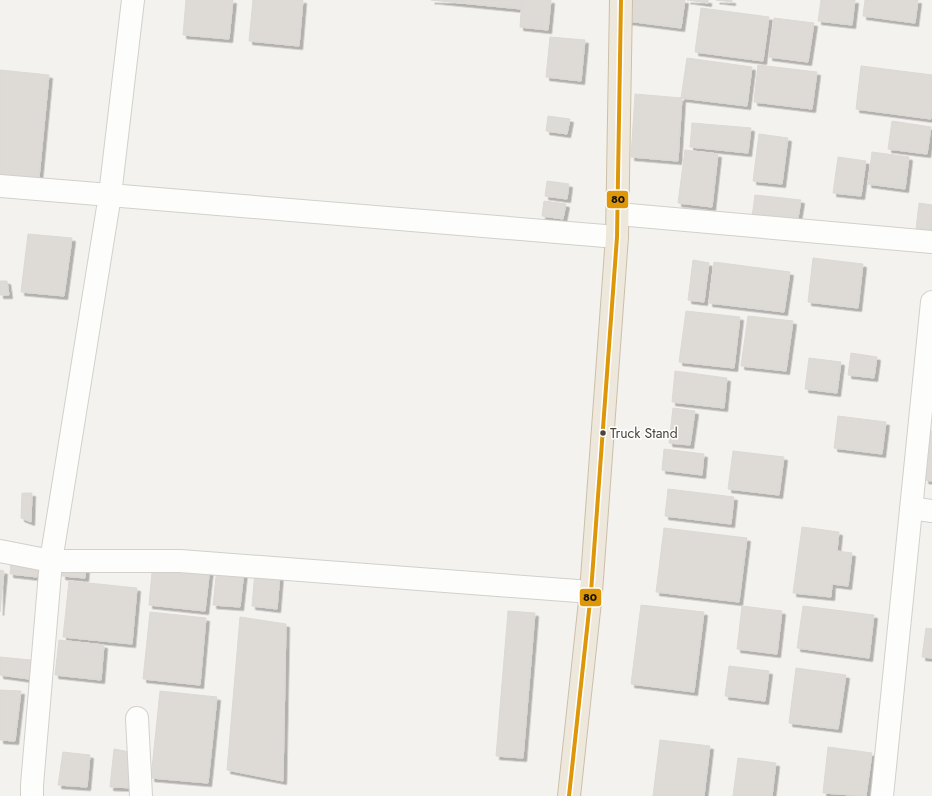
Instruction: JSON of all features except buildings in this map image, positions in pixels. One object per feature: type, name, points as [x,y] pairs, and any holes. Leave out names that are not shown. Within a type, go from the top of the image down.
[{"type":"highway","points":[[569,796],[591,592],[617,237],[621,0]]},
{"type":"street","points":[[32,796],[51,561],[110,195],[133,0]]},
{"type":"street","points":[[0,186],[617,237]]},
{"type":"street","points":[[618,214],[932,242]]},
{"type":"street","points":[[882,796],[922,509],[932,302]]},
{"type":"street","points":[[0,552],[51,561],[180,561],[591,592]]},
{"type":"street","points":[[137,718],[141,796]]},
{"type":"transit line","name":"80","points":[[569,796],[591,592],[617,237],[621,0]]},
{"type":"place","name":"Truck Stand","points":[[603,433]]}]
